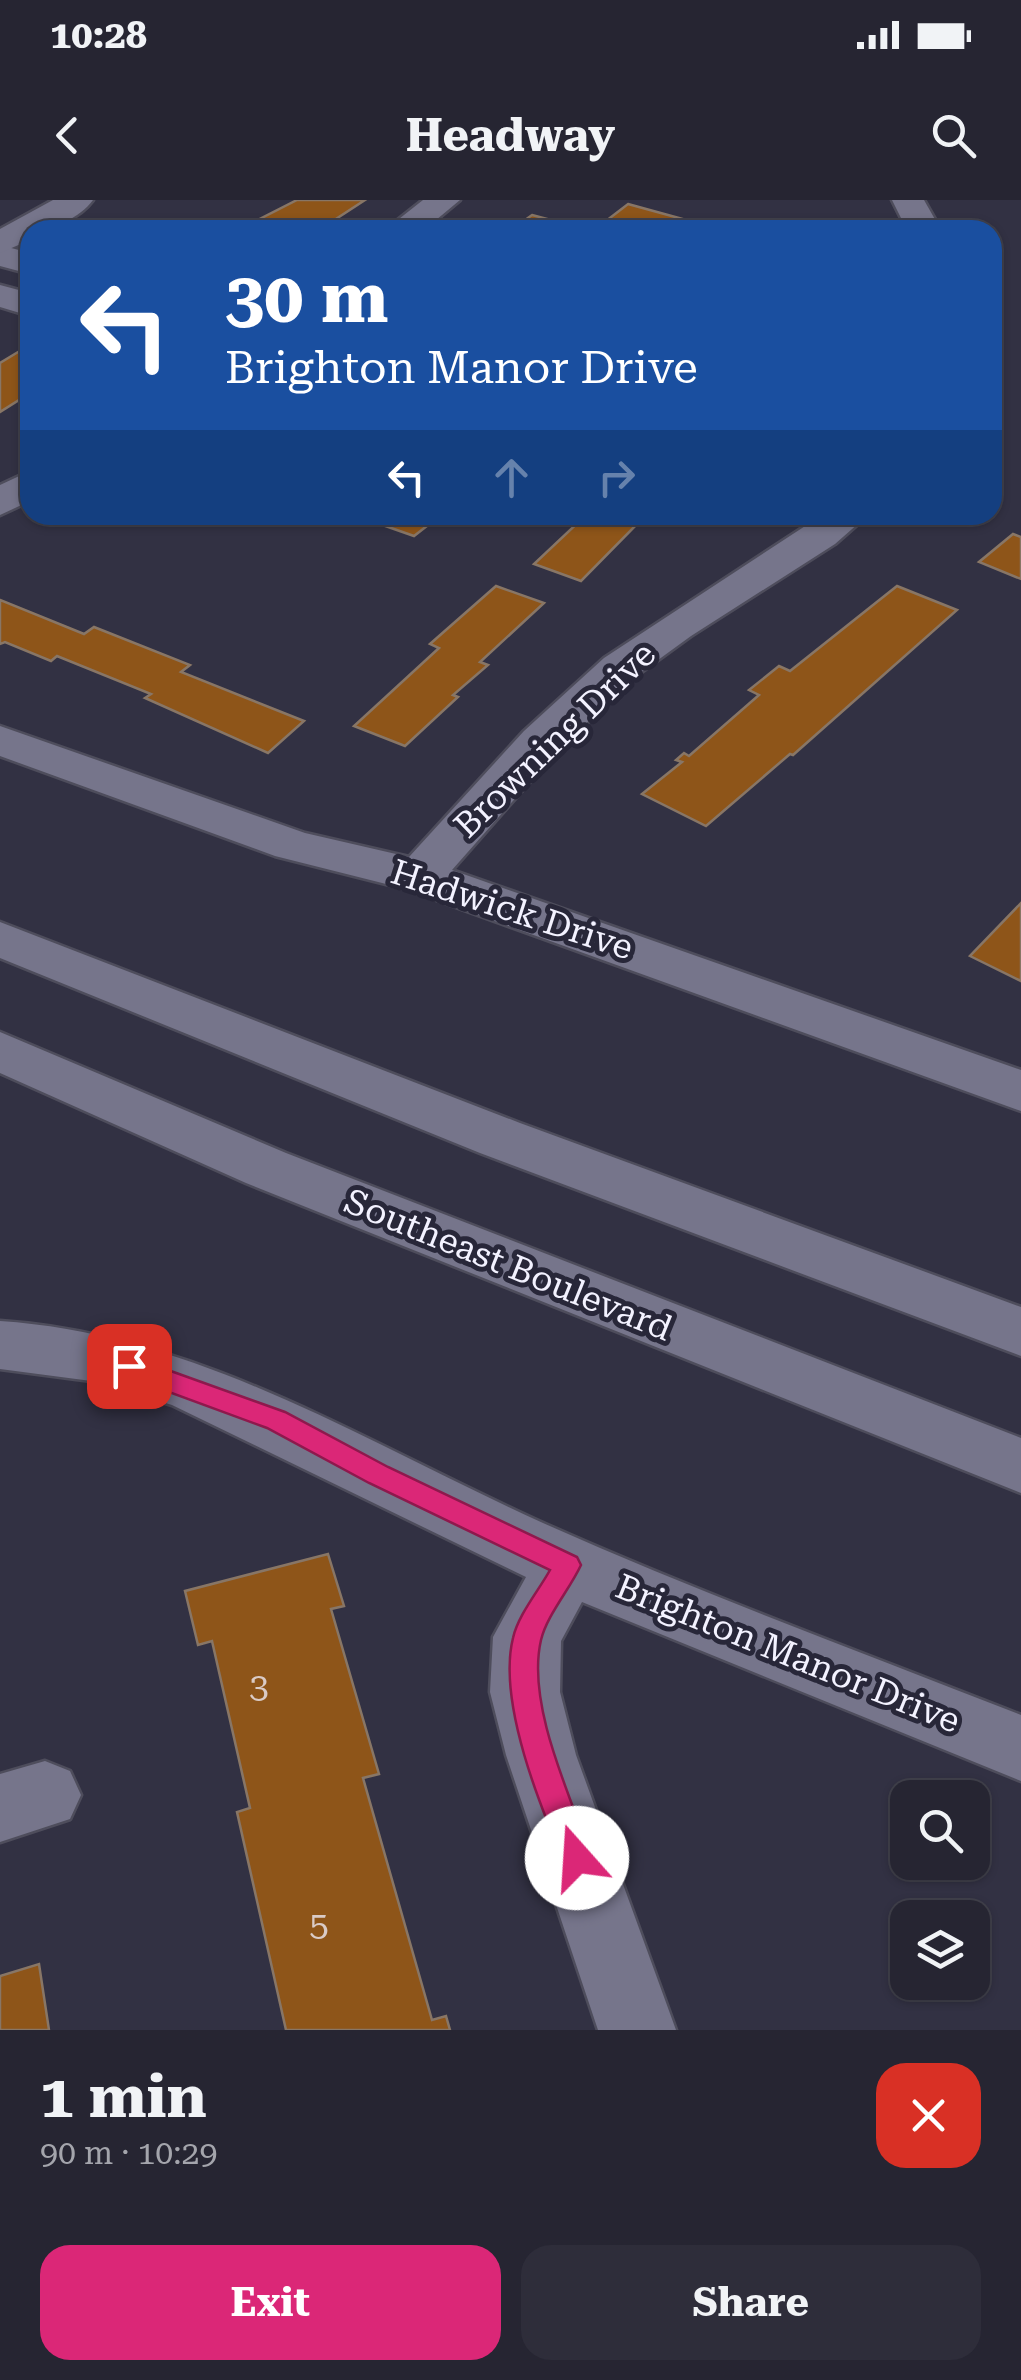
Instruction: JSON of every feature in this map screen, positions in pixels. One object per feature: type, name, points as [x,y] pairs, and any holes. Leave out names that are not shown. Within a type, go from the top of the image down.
[{"type":"street","points":[[41,220],[77,200]]},
{"type":"street","points":[[416,220],[444,200]]},
{"type":"street","name":"Browning Drive","points":[[420,876],[483,803],[620,668],[666,634],[758,580],[834,525]]},
{"type":"street","name":"Hadwick Drive","points":[[0,740],[292,844],[420,876],[1021,1090]]},
{"type":"street","points":[[0,939],[500,1138],[1021,1332]]},
{"type":"street","name":"Southeast Boulevard","points":[[0,1051],[266,1168],[1021,1466]]},
{"type":"street","name":"Brighton Manor Drive","points":[[0,1345],[70,1351],[212,1395],[276,1420],[378,1475],[568,1565],[1021,1748]]},
{"type":"street","points":[[568,1565],[527,1637],[524,1692],[541,1756],[637,2030]]},
{"type":"building","points":[[297,200],[365,200],[334,220],[258,220]]},
{"type":"building","points":[[628,204],[686,220],[607,220]]},
{"type":"building","points":[[532,215],[551,220],[525,220]]},
{"type":"building","points":[[20,351],[20,399],[0,412],[0,363]]},
{"type":"building","points":[[383,525],[428,525],[414,536]]},
{"type":"building","points":[[575,525],[636,525],[581,581],[534,564]]},
{"type":"building","points":[[1013,534],[1021,537],[1021,579],[979,562]]},
{"type":"building","points":[[496,586],[544,603],[480,662],[488,665],[453,695],[458,697],[405,746],[354,726],[439,648],[430,644]]},
{"type":"building","points":[[897,586],[957,610],[706,826],[642,794],[682,762],[676,760],[684,753],[689,756],[759,695],[749,690],[779,666],[790,671]]},
{"type":"building","points":[[0,600],[84,634],[94,627],[190,665],[181,672],[304,721],[268,753],[145,698],[151,694],[57,656],[51,661],[5,642],[0,644]]},
{"type":"building","points":[[1021,903],[1021,981],[970,956]]},
{"type":"building","points":[[328,1554],[344,1606],[331,1609],[379,1774],[363,1778],[432,2020],[446,2016],[450,2030],[286,2030],[237,1812],[250,1808],[212,1641],[198,1645],[185,1591]]},
{"type":"building","points":[[39,1964],[49,2030],[0,2030],[0,1976]]},
{"type":"route","points":[[129,1366],[276,1420],[378,1475],[568,1565],[527,1637],[524,1692],[541,1756],[577,1858]]}]
